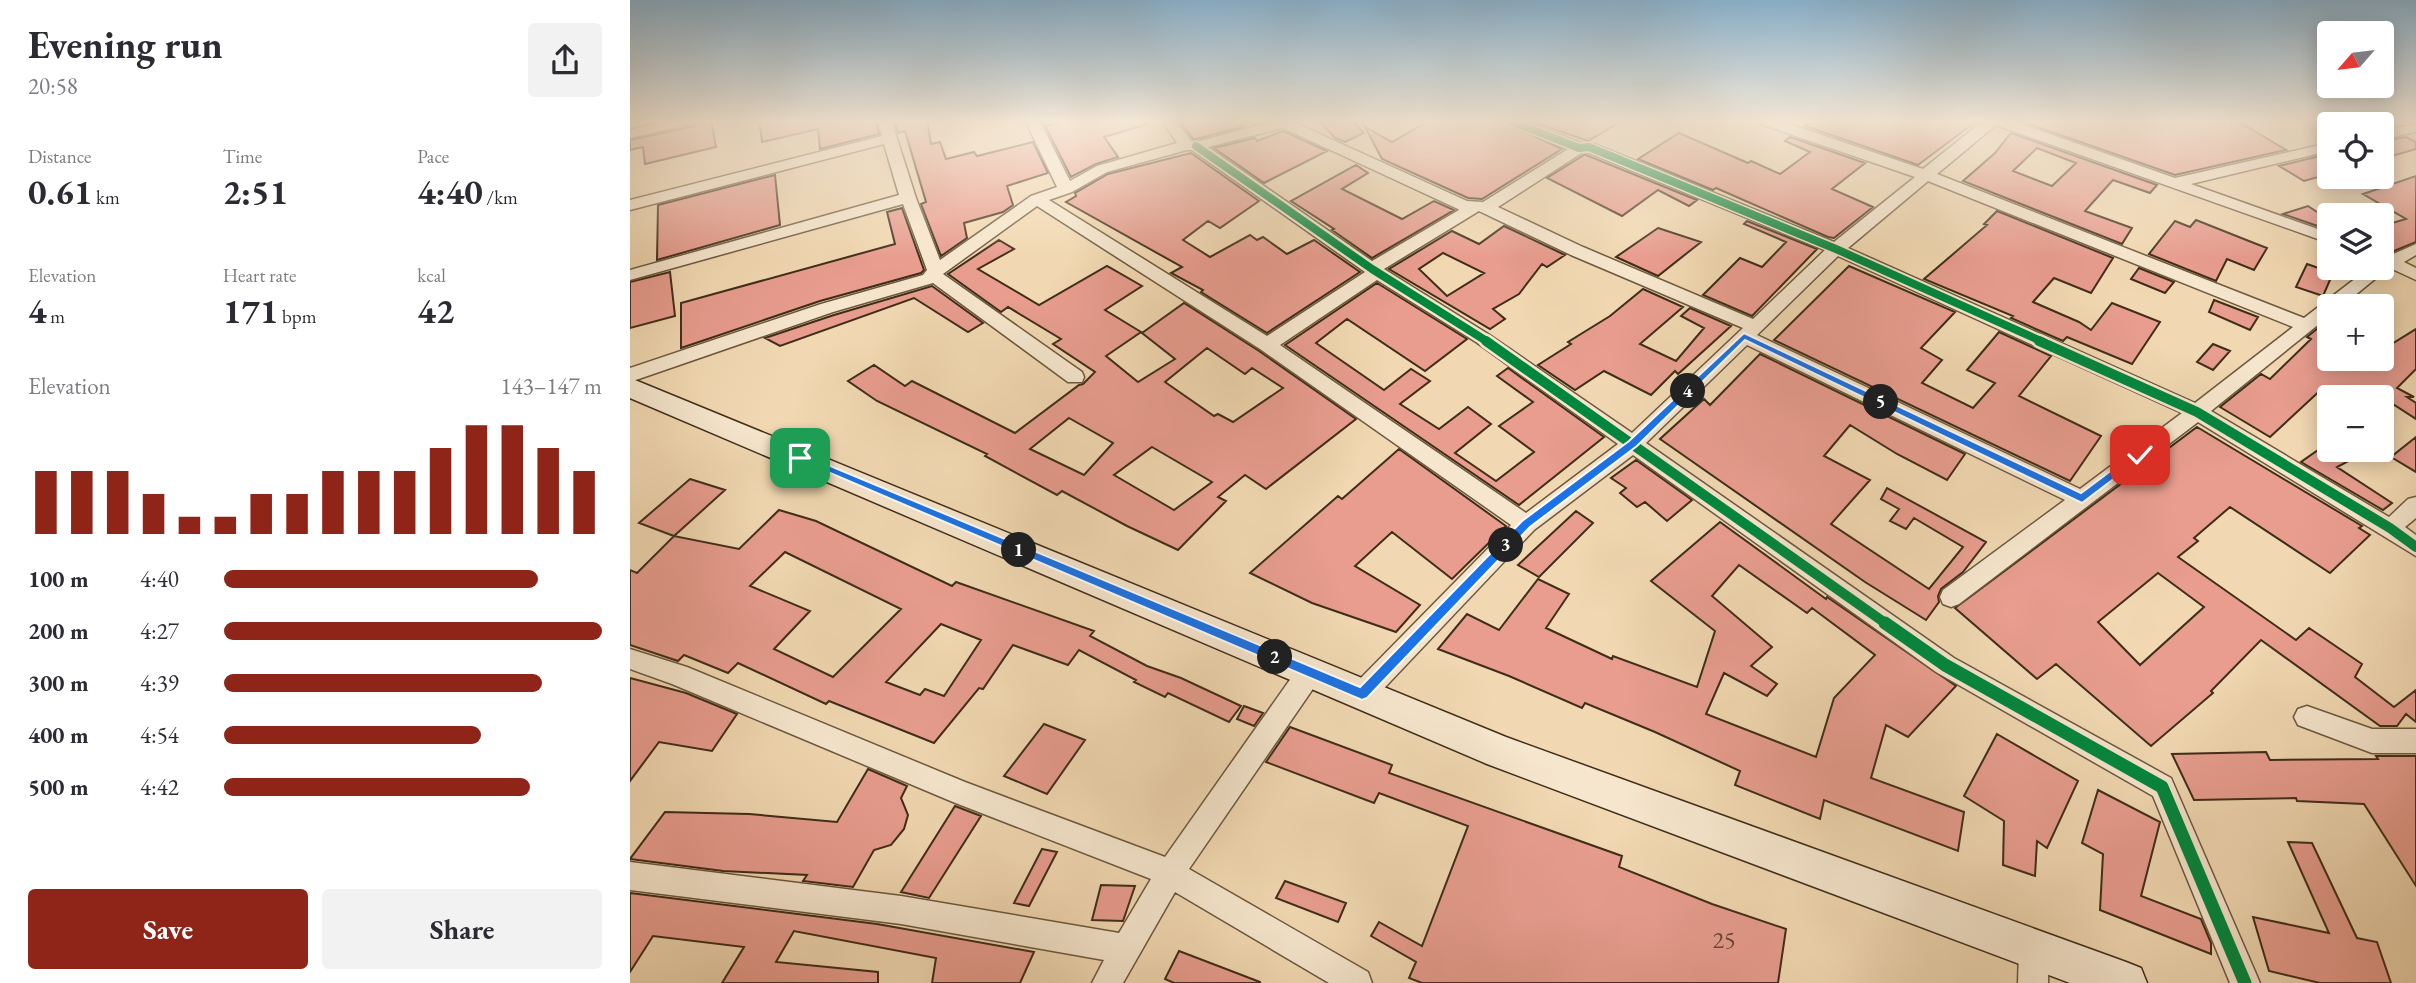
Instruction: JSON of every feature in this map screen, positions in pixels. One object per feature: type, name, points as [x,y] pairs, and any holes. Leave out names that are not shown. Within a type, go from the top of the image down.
[{"type":"main road","points":[[630,387],[1500,752],[2033,966],[2126,983]]},
{"type":"street","points":[[630,205],[783,166]]},
{"type":"street","points":[[897,166],[935,273],[1076,377]]},
{"type":"street","points":[[1055,166],[1066,189]]},
{"type":"street","points":[[630,375],[742,335],[935,273],[1037,199],[1066,189],[1102,169],[1114,166]]},
{"type":"street","points":[[1221,166],[1375,271],[1482,338],[1945,665],[2162,787],[2245,983]]},
{"type":"street","points":[[1380,166],[1464,206],[1480,207],[1749,331],[2082,499]]},
{"type":"street","points":[[1268,345],[1375,271],[1550,166]]},
{"type":"street","points":[[1635,166],[1836,249],[2197,412],[2416,547]]},
{"type":"street","points":[[1898,166],[2305,325]]},
{"type":"street","points":[[1362,694],[1526,524],[1633,444],[1836,249],[1936,166]]},
{"type":"street","points":[[2125,166],[2317,234]]},
{"type":"street","points":[[2174,183],[2250,166]]},
{"type":"street","points":[[630,275],[908,198]]},
{"type":"street","points":[[1037,199],[1268,345],[1526,524]]},
{"type":"street","points":[[2394,259],[2416,250]]},
{"type":"street","points":[[2394,267],[2416,275]]},
{"type":"street","points":[[1951,597],[2197,412],[2362,280]]},
{"type":"street","points":[[2389,528],[2416,505]]},
{"type":"street","points":[[630,659],[678,675],[962,793],[1170,873],[1357,983]]},
{"type":"street","points":[[1107,983],[1170,873],[1310,672]]},
{"type":"street","points":[[2307,717],[2372,741],[2416,741]]},
{"type":"street","points":[[630,876],[901,909],[1125,949]]},
{"type":"building","points":[[915,166],[1045,166],[1048,173],[1007,186],[1013,205],[1003,212],[964,223],[967,238],[941,256],[921,204],[926,202]]},
{"type":"building","points":[[1065,166],[1092,166],[1071,177]]},
{"type":"building","points":[[1140,166],[1209,166],[1259,201],[1220,228],[1208,221],[1183,240],[1210,257],[1250,235],[1257,240],[1263,237],[1287,254],[1314,240],[1360,272],[1267,333],[1201,292],[1203,290],[1171,273],[1182,267],[1066,202],[1076,196],[1075,193],[1108,174]]},
{"type":"building","points":[[1240,166],[1298,166],[1264,183]]},
{"type":"building","points":[[1357,166],[1368,173],[1342,189],[1402,219],[1434,201],[1454,210],[1372,258],[1291,201]]},
{"type":"building","points":[[1397,166],[1535,166],[1482,199],[1468,198]]},
{"type":"building","points":[[1567,166],[1613,166],[1697,200],[1689,206],[1658,190],[1622,216],[1547,178]]},
{"type":"building","points":[[1655,166],[1762,166],[1780,174],[1791,166],[1861,166],[1832,189],[1873,207],[1834,238],[1716,188],[1713,190]]},
{"type":"building","points":[[1980,166],[2018,166],[2013,171],[2052,186],[2073,166],[2103,166],[2157,185],[2150,193],[2113,180],[2085,211],[2132,228],[2122,244],[1963,181]]},
{"type":"building","points":[[2149,166],[2216,166],[2175,175]]},
{"type":"building","points":[[2279,166],[2317,166],[2317,177],[2304,181]]},
{"type":"building","points":[[775,175],[780,225],[657,260],[658,205]]},
{"type":"building","points":[[2416,176],[2416,242],[2394,251],[2394,222],[2406,219],[2394,212],[2394,203],[2378,203],[2363,194],[2378,189],[2394,189],[2394,183]]},
{"type":"building","points":[[2308,206],[2317,212],[2317,226],[2283,214]]},
{"type":"building","points":[[902,208],[924,270],[921,273],[820,301],[681,348],[681,303],[895,244],[887,212]]},
{"type":"building","points":[[1997,211],[2113,258],[2091,293],[2054,278],[2033,302],[2091,330],[2112,303],[2160,322],[2132,364],[2067,337],[2063,341],[2011,318],[2013,316],[1924,279],[1987,225],[1984,224]]},
{"type":"building","points":[[2196,220],[2267,248],[2254,270],[2227,259],[2216,281],[2149,254],[2175,221],[2190,227]]},
{"type":"building","points":[[1747,221],[1817,249],[1752,316],[1703,295],[1740,258],[1762,267],[1786,242],[1744,224]]},
{"type":"building","points":[[1504,226],[1565,255],[1547,267],[1542,264],[1519,294],[1493,309],[1505,319],[1490,329],[1389,269],[1452,231],[1479,244]],"holes":[[[1443,253],[1484,273],[1447,296],[1419,269]]]},
{"type":"building","points":[[1658,228],[1701,242],[1658,276],[1616,257]]},
{"type":"building","points":[[999,240],[1014,249],[978,269],[1039,305],[1107,266],[1142,286],[1105,310],[1141,332],[1106,356],[1138,382],[1175,359],[1142,333],[1184,303],[1259,351],[1356,419],[1266,489],[1245,475],[1218,497],[1226,501],[1178,550],[1062,491],[1057,495],[985,456],[987,454],[877,401],[848,381],[874,365],[905,386],[912,381],[1015,433],[1083,384],[1095,372],[1053,344],[1061,339],[1008,307],[1001,312],[948,274]],"holes":[[[1207,348],[1245,374],[1252,368],[1283,388],[1233,422],[1218,414],[1214,416],[1165,382]],[[1069,418],[1113,443],[1084,475],[1030,449]],[[1152,447],[1212,482],[1174,510],[1114,475]]]},
{"type":"building","points":[[2307,264],[2317,267],[2317,280],[2330,280],[2324,294],[2296,287]]},
{"type":"building","points":[[1849,266],[1955,312],[1921,348],[1942,360],[1922,383],[1973,408],[1995,383],[1967,370],[1999,332],[2051,356],[2019,396],[2101,436],[2070,481],[1774,340]]},
{"type":"building","points":[[2139,268],[2174,282],[2165,293],[2131,279]]},
{"type":"building","points":[[670,272],[675,316],[630,328],[630,282]]},
{"type":"building","points":[[1377,283],[1467,339],[1425,371],[1347,319],[1316,343],[1384,390],[1411,369],[1430,381],[1400,404],[1439,429],[1468,407],[1491,424],[1455,453],[1496,481],[1534,452],[1499,426],[1533,402],[1497,376],[1508,368],[1604,437],[1519,505],[1285,345]]},
{"type":"building","points":[[932,286],[983,323],[968,332],[914,298],[780,346],[765,338],[834,315]]},
{"type":"building","points":[[1643,289],[1683,307],[1640,344],[1676,361],[1704,328],[1681,316],[1690,308],[1731,326],[1678,374],[1675,371],[1651,395],[1604,371],[1575,390],[1538,365],[1571,344],[1568,342],[1610,316]]},
{"type":"building","points":[[2214,300],[2258,317],[2250,330],[2209,312]]},
{"type":"building","points":[[2317,329],[2317,371],[2394,371],[2394,343],[2416,329],[2416,369],[2397,388],[2414,397],[2407,397],[2416,403],[2416,419],[2394,405],[2394,385],[2317,385],[2317,393],[2270,437],[2220,407],[2261,374],[2270,379],[2311,339],[2307,337]]},
{"type":"building","points":[[2213,344],[2230,351],[2213,370],[2197,362]]},
{"type":"building","points":[[1760,354],[1965,454],[1947,480],[1850,425],[1824,456],[1870,480],[1831,524],[1929,589],[1963,547],[1914,518],[1906,529],[1890,521],[1899,509],[1881,499],[1887,488],[1986,542],[1963,572],[1941,589],[1939,602],[1926,620],[1865,582],[1660,439],[1704,399],[1710,405]]},
{"type":"building","points":[[2197,427],[2362,526],[2359,528],[2370,535],[2330,573],[2230,507],[2194,538],[2198,541],[2178,557],[2296,640],[2309,628],[2362,664],[2355,677],[2394,707],[2416,690],[2416,722],[2406,714],[2397,726],[2380,726],[2261,640],[2211,691],[2213,693],[2151,746],[2056,664],[2037,679],[1955,608]],"holes":[[[2158,573],[2204,607],[2140,665],[2098,622]]]},
{"type":"building","points":[[2416,437],[2416,472],[2394,459],[2394,455]]},
{"type":"building","points":[[1399,449],[1506,526],[1452,579],[1392,532],[1355,566],[1420,605],[1396,632],[1312,603],[1250,573],[1338,496],[1342,499]]},
{"type":"building","points":[[2317,451],[2317,462],[2346,462],[2337,467],[2392,503],[2383,510],[2301,462]]},
{"type":"building","points":[[1636,460],[1692,500],[1667,521],[1645,502],[1637,507],[1620,493],[1626,488],[1611,478]]},
{"type":"building","points":[[690,479],[725,490],[674,536],[639,523]]},
{"type":"building","points":[[779,510],[816,521],[952,586],[956,582],[1094,631],[1090,636],[1147,666],[1181,678],[1241,706],[1229,722],[1168,693],[1165,697],[1079,650],[1068,665],[1013,645],[983,689],[979,688],[934,743],[829,701],[826,704],[738,663],[728,673],[684,655],[678,661],[630,645],[630,570],[637,573],[674,536],[739,549]],"holes":[[[785,552],[901,609],[833,677],[774,649],[810,611],[750,586]],[[941,624],[981,640],[944,696],[925,689],[920,695],[886,682]]]},
{"type":"building","points":[[1576,511],[1593,523],[1539,577],[1518,565]]},
{"type":"building","points":[[1720,522],[1826,599],[1827,597],[1956,686],[1908,737],[1886,725],[1871,778],[1964,812],[1958,851],[1824,800],[1820,819],[1735,785],[1740,771],[1655,732],[1585,703],[1582,708],[1438,649],[1467,614],[1499,630],[1538,579],[1569,594],[1546,628],[1612,659],[1613,656],[1697,687],[1715,631],[1651,581]],"holes":[[[1739,565],[1807,613],[1812,608],[1875,655],[1834,698],[1816,757],[1706,714],[1724,673],[1767,696],[1777,684],[1751,666],[1772,647],[1712,596]]]},
{"type":"building","points":[[630,678],[686,693],[737,714],[712,751],[659,742],[630,781]]},
{"type":"building","points":[[1244,706],[1263,713],[1254,726],[1237,719]]},
{"type":"building","points":[[1044,724],[1085,740],[1047,794],[1004,776]]},
{"type":"building","points":[[1290,727],[1392,765],[1389,773],[1622,856],[1619,867],[1712,904],[1786,929],[1778,983],[1422,983],[1409,978],[1416,962],[1371,936],[1379,922],[1422,946],[1468,826],[1379,793],[1374,803],[1266,762]]},
{"type":"building","points":[[1997,734],[2078,781],[2047,848],[2037,841],[2035,876],[2003,865],[2004,821],[1964,796]]},
{"type":"building","points":[[2266,752],[2270,760],[2416,756],[2416,886],[2364,804],[2297,801],[2296,798],[2194,800],[2172,754]]},
{"type":"building","points":[[868,769],[907,786],[901,798],[908,815],[904,829],[891,845],[874,850],[853,887],[803,881],[807,875],[723,871],[630,859],[665,812],[749,814],[837,822]]},
{"type":"building","points":[[2098,790],[2160,822],[2141,896],[2201,919],[2211,943],[2211,954],[2100,910],[2103,854],[2082,843]]},
{"type":"building","points":[[955,806],[981,816],[929,898],[901,892]]},
{"type":"building","points":[[2288,842],[2312,843],[2357,938],[2377,942],[2391,983],[2320,983],[2269,971],[2253,917],[2329,933]]},
{"type":"building","points":[[1042,849],[1057,852],[1029,906],[1014,903]]},
{"type":"building","points":[[1285,881],[1346,903],[1338,922],[1276,898]]},
{"type":"building","points":[[1101,885],[1135,886],[1123,921],[1092,920]]},
{"type":"building","points":[[630,893],[877,924],[1034,952],[1020,983],[932,983],[936,958],[794,931],[776,962],[878,972],[878,983],[722,983],[744,947],[653,936],[630,972]]},
{"type":"building","points":[[1179,951],[1260,983],[1174,983],[1165,979]]},
{"type":"cycle path","points":[[1224,166],[1372,269],[1482,338],[1945,665],[2162,787],[2245,983]]},
{"type":"cycle path","points":[[1635,166],[1836,249],[2197,412],[2390,528],[2416,547]]},
{"type":"route","points":[[800,458],[1362,694],[1526,524],[1633,444],[1744,336],[2082,499],[2140,455]]}]
